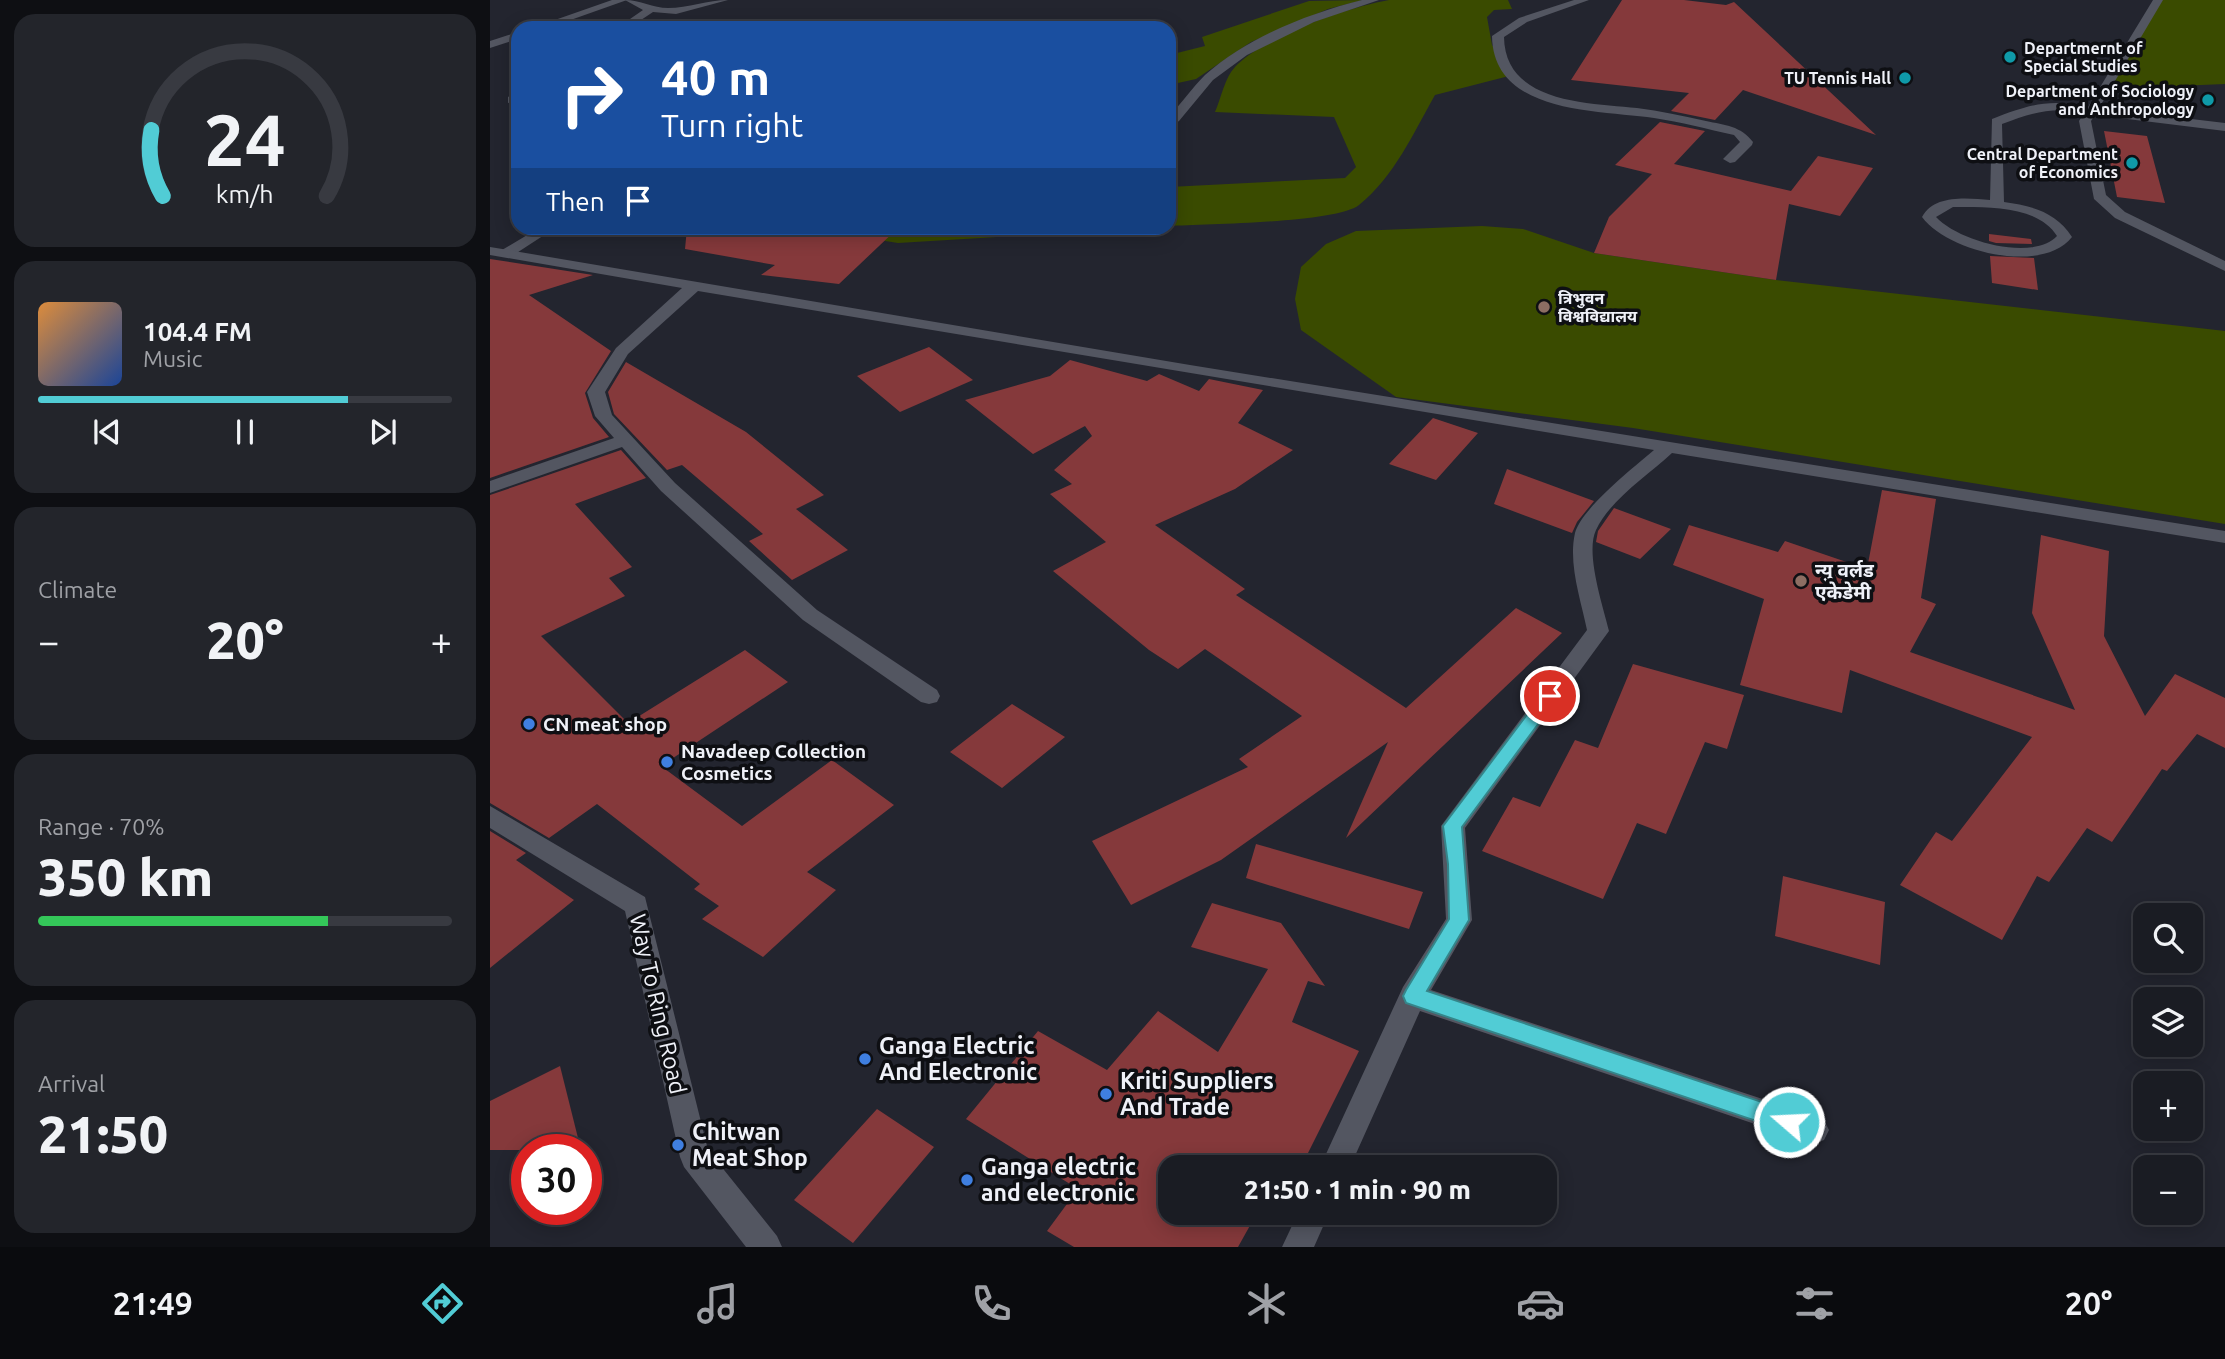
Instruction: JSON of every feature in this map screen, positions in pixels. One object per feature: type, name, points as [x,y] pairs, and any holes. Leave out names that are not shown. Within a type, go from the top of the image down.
[{"type":"street","points":[[558,21],[622,0]]},
{"type":"street","points":[[630,0],[650,10],[672,13],[723,0]]},
{"type":"street","points":[[1176,115],[1209,77],[1241,52],[1341,8],[1374,0]]},
{"type":"street","points":[[1584,0],[1522,20],[1498,36],[1499,48],[1518,83],[1542,96],[1658,115],[1738,132],[1747,142],[1730,159]]},
{"type":"street","points":[[2158,0],[2085,121],[2099,196],[2120,215],[2225,267]]},
{"type":"street","points":[[633,21],[650,10]]},
{"type":"street","points":[[664,21],[672,13]]},
{"type":"street","points":[[490,45],[511,38]]},
{"type":"street","points":[[1997,205],[1997,121],[2040,105],[2060,104],[2091,111],[2225,127]]},
{"type":"street","points":[[1951,203],[1997,205],[2029,212],[2055,223],[2065,237],[2062,244],[2047,250],[2023,251],[1970,244],[1941,232],[1929,217],[1932,211],[1951,203]]},
{"type":"street","points":[[498,252],[533,235]]},
{"type":"street","points":[[498,252],[2225,537]]},
{"type":"street","points":[[694,286],[622,351],[596,392],[604,415],[668,487],[810,615],[929,696]]},
{"type":"street","points":[[490,487],[625,440]]},
{"type":"street","points":[[1340,1155],[1413,996],[1459,920],[1453,826],[1598,631],[1583,561],[1585,531],[1606,502],[1668,447]]},
{"type":"street","name":"Way To Ring Road","points":[[490,816],[636,905],[695,1157],[766,1247]]},
{"type":"street","points":[[1413,996],[1814,1130]]},
{"type":"street","points":[[1298,1247],[1308,1225]]},
{"type":"green space","points":[[1363,0],[1328,9],[1251,42],[1196,79],[1176,83],[1176,53],[1205,46],[1202,37],[1309,1]]},
{"type":"green space","points":[[1389,0],[1508,0],[1512,9],[1494,10],[1487,17],[1492,45],[1507,64],[1509,76],[1435,95],[1393,168],[1359,205],[1346,211],[1299,219],[1176,226],[1176,187],[1345,178],[1356,167],[1334,117],[1215,112],[1232,71],[1248,55],[1307,24]]},
{"type":"green space","points":[[2154,0],[2225,0],[2225,84],[2106,89]]},
{"type":"green space","points":[[1482,226],[1523,229],[1594,253],[1776,280],[2225,331],[2225,524],[1633,428],[1396,397],[1301,330],[1295,299],[1301,267],[1326,244],[1356,231]]},
{"type":"green space","points":[[848,235],[1032,235],[898,243]]},
{"type":"building","points":[[1622,0],[1684,0],[1726,5],[1734,2],[1876,135],[1743,90],[1715,120],[1671,111],[1689,93],[1571,80]]},
{"type":"building","points":[[1660,122],[1705,131],[1674,164],[1791,191],[1818,156],[1873,168],[1840,216],[1789,204],[1776,280],[1594,253],[1609,217],[1652,174],[1615,165]]},
{"type":"building","name":"Central Department of Economics","points":[[2104,131],[2147,136],[2165,203],[2117,197]]},
{"type":"building","points":[[1989,234],[2031,239],[2032,244],[1996,243],[1989,241]]},
{"type":"building","points":[[686,235],[891,235],[839,284],[761,275],[775,265],[685,249]]},
{"type":"building","points":[[1990,256],[2034,258],[2038,290],[1992,283]]},
{"type":"building","points":[[490,259],[593,275],[529,295],[611,351],[585,393],[593,418],[609,437],[490,478]]},
{"type":"building","points":[[929,347],[973,380],[900,412],[857,376]]},
{"type":"building","points":[[1070,360],[1147,381],[1159,374],[1199,391],[1209,379],[1263,390],[1238,423],[1293,450],[1235,489],[1155,525],[1245,589],[1236,595],[1406,708],[1516,608],[1562,633],[1346,838],[1388,742],[1221,860],[1131,905],[1092,841],[1248,767],[1239,759],[1302,716],[1205,649],[1178,669],[1149,650],[1053,571],[1106,542],[1050,494],[1072,484],[1054,470],[1092,436],[1085,426],[1033,454],[965,400],[1050,376]]},
{"type":"building","points":[[626,362],[746,432],[824,495],[796,509],[848,550],[792,580],[749,541],[763,534],[682,465],[667,470],[614,414],[608,392]]},
{"type":"building","points":[[1433,418],[1478,433],[1436,480],[1389,464]]},
{"type":"building","points":[[621,450],[646,478],[575,504],[632,567],[609,578],[625,596],[541,636],[628,723],[745,650],[788,682],[661,766],[742,826],[832,760],[894,805],[807,872],[836,890],[763,957],[702,919],[719,906],[694,889],[700,884],[597,804],[549,838],[490,803],[490,495]]},
{"type":"building","points":[[1507,469],[1594,501],[1577,522],[1572,533],[1494,504]]},
{"type":"building","points":[[1882,490],[1936,499],[1921,598],[1936,604],[1910,652],[2075,710],[2032,613],[2041,535],[2109,551],[2104,636],[2145,716],[2175,674],[2225,698],[2225,748],[2197,734],[2167,771],[2162,769],[2112,842],[2087,828],[2049,882],[2037,876],[2002,940],[1900,885],[1936,832],[1952,841],[2032,737],[1850,670],[1842,713],[1740,685],[1764,599],[1673,565],[1689,525],[1778,552],[1785,541],[1867,569]]},
{"type":"building","points":[[1614,508],[1671,529],[1640,559],[1596,542],[1598,531]]},
{"type":"building","points":[[1633,664],[1744,695],[1727,749],[1705,742],[1666,834],[1637,823],[1603,899],[1482,851],[1513,797],[1540,807],[1575,740],[1598,748]]},
{"type":"building","points":[[1012,704],[1065,737],[1002,788],[950,752]]},
{"type":"building","points":[[490,831],[526,853],[516,860],[574,900],[490,968]]},
{"type":"building","points":[[1256,844],[1423,892],[1409,929],[1246,878]]},
{"type":"building","points":[[1783,876],[1885,902],[1880,965],[1775,936]]},
{"type":"building","points":[[1212,903],[1281,923],[1325,986],[1308,981],[1292,1022],[1359,1051],[1307,1155],[1158,1155],[1158,1225],[1250,1225],[1238,1247],[1074,1247],[1047,1231],[1078,1189],[966,1119],[1038,1031],[1107,1070],[1158,1011],[1218,1052],[1268,969],[1191,947]]},
{"type":"building","points":[[560,1066],[577,1134],[511,1134],[511,1150],[490,1150],[490,1101]]},
{"type":"building","points":[[877,1109],[934,1147],[853,1243],[794,1200]]},
{"type":"place","name":"Departmernt of Special Studies","points":[[2010,57]]},
{"type":"place","name":"TU Tennis Hall","points":[[1905,78]]},
{"type":"place","name":"Department of Sociology and Anthropology","points":[[2208,100]]},
{"type":"place","name":"Central Department of Economics","points":[[2132,163]]},
{"type":"place","name":"त्रिभुवन विश्वविद्यालय","points":[[1544,307]]},
{"type":"place","name":"न्यु वर्लड एकेडेमी","points":[[1801,581]]},
{"type":"place","name":"CN meat shop","points":[[529,724]]},
{"type":"place","name":"Navadeep Collection Cosmetics","points":[[667,762]]},
{"type":"place","name":"Ganga Electric And Electronic","points":[[865,1059]]},
{"type":"place","name":"Kriti Suppliers And Trade","points":[[1106,1094]]},
{"type":"place","name":"Chitwan Meat Shop","points":[[678,1145]]},
{"type":"place","name":"Ganga electric and electronic","points":[[967,1180]]},
{"type":"route","points":[[1550,696],[1453,826],[1459,920],[1413,996],[1789,1122]]}]
